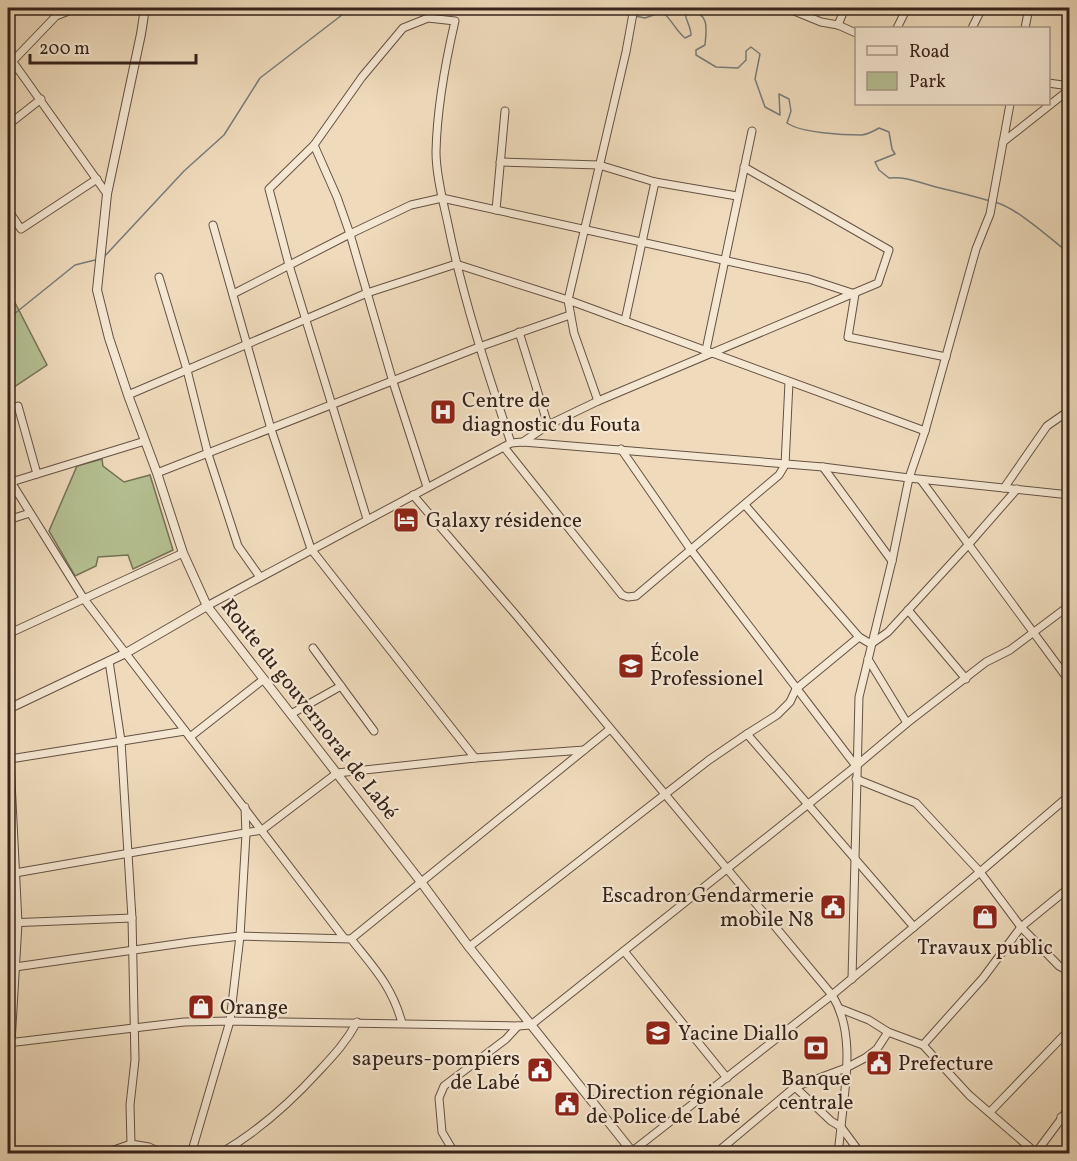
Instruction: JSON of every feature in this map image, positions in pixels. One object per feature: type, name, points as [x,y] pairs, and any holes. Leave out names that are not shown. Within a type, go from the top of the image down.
[{"type":"street","points":[[10,64],[57,16],[76,8]]},
{"type":"street","name":"Route du gouvernorat de Labé","points":[[145,8],[107,194],[97,290],[109,338],[183,553],[207,606],[337,772],[469,947],[632,1153]]},
{"type":"street","points":[[597,401],[574,333],[568,300],[626,52],[634,8]]},
{"type":"street","points":[[787,8],[855,33]]},
{"type":"street","points":[[838,25],[845,8]]},
{"type":"street","points":[[898,27],[907,8]]},
{"type":"street","points":[[1025,27],[1029,8]]},
{"type":"street","points":[[972,27],[981,10]]},
{"type":"street","points":[[367,519],[289,265],[269,189],[314,145],[362,77],[403,28],[428,18],[455,21],[443,71],[436,153],[442,198],[456,264],[507,445],[622,596],[636,596],[779,475],[784,465],[789,381]]},
{"type":"street","points":[[8,55],[10,64],[41,99],[107,194]]},
{"type":"street","points":[[1050,83],[1070,88]]},
{"type":"street","points":[[1050,104],[1070,88]]},
{"type":"street","points":[[8,125],[41,99]]},
{"type":"street","points":[[852,979],[859,697],[892,561],[909,478],[925,431],[976,249],[990,214],[1010,105]]},
{"type":"street","points":[[1003,142],[1049,105]]},
{"type":"street","points":[[496,210],[505,111]]},
{"type":"street","points":[[708,352],[737,196],[752,131]]},
{"type":"street","points":[[314,145],[337,197],[350,234],[427,487]]},
{"type":"street","points":[[500,162],[599,165],[655,182],[737,196]]},
{"type":"street","points":[[524,442],[548,425],[597,401],[708,352],[878,283],[889,250],[744,167]]},
{"type":"street","points":[[8,210],[21,229],[97,178]]},
{"type":"street","points":[[625,321],[655,182]]},
{"type":"street","points":[[233,294],[411,205],[442,198],[809,279],[855,294]]},
{"type":"street","points":[[213,225],[271,429],[311,549],[475,758]]},
{"type":"street","points":[[128,395],[367,293],[456,264],[568,300],[925,431]]},
{"type":"street","points":[[159,277],[187,370],[208,454],[238,546],[260,577]]},
{"type":"street","points":[[855,294],[848,337],[945,357]]},
{"type":"street","points":[[157,473],[519,332],[570,315]]},
{"type":"street","points":[[519,332],[548,425]]},
{"type":"street","points":[[18,406],[37,474]]},
{"type":"street","points":[[1004,488],[1047,426],[1070,410]]},
{"type":"street","points":[[145,441],[9,483],[84,599],[347,938],[384,980],[396,1001],[402,1023]]},
{"type":"street","points":[[8,709],[126,653],[311,549],[507,445],[524,442],[621,449],[823,467],[921,480],[1070,495]]},
{"type":"street","points":[[621,449],[691,550],[856,766]]},
{"type":"street","points":[[823,467],[892,561]]},
{"type":"street","points":[[921,480],[1070,682]]},
{"type":"street","points":[[871,644],[888,632],[1017,489]]},
{"type":"street","points":[[413,495],[832,995],[841,1009],[846,1035],[846,1068],[838,1154]]},
{"type":"street","points":[[745,505],[859,637],[871,644]]},
{"type":"street","points":[[8,699],[8,520],[30,513]]},
{"type":"street","points":[[9,634],[183,553]]},
{"type":"street","points":[[9,1043],[184,1022],[531,1025],[907,723],[996,656],[1010,650],[1070,605]]},
{"type":"street","points":[[908,610],[966,679]]},
{"type":"street","points":[[469,947],[747,734],[777,715],[785,708],[796,689],[859,637]]},
{"type":"street","points":[[312,648],[374,731]]},
{"type":"street","points":[[868,659],[907,723]]},
{"type":"street","points":[[109,661],[121,741],[132,918],[135,1060],[130,1106],[131,1144]]},
{"type":"street","points":[[10,759],[121,741],[188,734],[264,679]]},
{"type":"street","points":[[291,714],[341,686]]},
{"type":"street","points":[[8,720],[18,923],[17,967],[8,1058]]},
{"type":"street","points":[[8,968],[240,936],[347,938],[421,882],[610,729]]},
{"type":"street","points":[[747,734],[914,927]]},
{"type":"street","points":[[15,873],[262,830],[337,772],[584,750]]},
{"type":"street","points":[[856,779],[916,803],[980,872],[1021,927],[1059,966],[1070,972]]},
{"type":"street","points":[[632,1153],[852,979],[1070,795]]},
{"type":"street","points":[[191,1154],[230,1021],[240,936],[246,834],[245,807]]},
{"type":"street","points":[[923,1045],[983,978],[1021,927],[1070,887]]},
{"type":"street","points":[[8,923],[132,918]]},
{"type":"street","points":[[624,951],[727,1078]]},
{"type":"street","points":[[841,1009],[869,1020],[888,1032],[923,1045],[969,1095],[1036,1153],[1070,1107]]},
{"type":"street","points":[[219,1154],[273,1118],[298,1095],[348,1039],[357,1023]]},
{"type":"street","points":[[454,1154],[442,1132],[439,1098],[444,1086],[506,1039],[518,1026]]},
{"type":"street","points":[[990,1112],[1070,1029]]},
{"type":"street","points":[[715,1154],[795,1087],[846,1068],[877,1049],[888,1032]]},
{"type":"street","points":[[795,1087],[831,1121],[842,1127],[861,1154]]},
{"type":"street","points":[[1061,1117],[1070,1128]]},
{"type":"street","points":[[70,1154],[108,1152],[131,1144],[149,1147],[165,1154]]},
{"type":"street","points":[[234,1145],[240,1154]]},
{"type":"street","points":[[8,1152],[16,1154]]},
{"type":"green space","points":[[8,289],[47,365],[8,391]]},
{"type":"green space","points":[[102,459],[103,466],[124,482],[150,475],[173,550],[133,569],[128,555],[98,557],[96,566],[75,576],[49,531],[77,466]]},
{"type":"waterway","points":[[103,258],[184,171],[224,135],[260,78],[351,8]]},
{"type":"waterway","points":[[590,8],[630,15]]},
{"type":"waterway","points":[[635,16],[645,18],[662,12],[685,38],[691,35],[685,8]]},
{"type":"waterway","points":[[689,8],[700,14],[706,27],[705,45],[696,50],[696,55],[716,67],[738,68],[746,60],[746,51],[751,47],[760,54],[755,79],[765,107],[780,115],[779,94],[789,99],[791,111],[787,123],[802,129],[845,135],[862,135],[879,128],[889,132],[895,154],[875,162],[879,170],[889,178],[909,179],[990,201]]},
{"type":"waterway","points":[[995,202],[1023,217],[1070,254]]},
{"type":"waterway","points":[[8,319],[75,265],[95,260]]},
{"type":"place","name":"Centre de diagnostic du Fouta","points":[[443,412]]},
{"type":"place","name":"Galaxy résidence","points":[[406,520]]},
{"type":"place","name":"École Professionel","points":[[631,666]]},
{"type":"place","name":"Escadron Gendarmerie mobile N8","points":[[833,907]]},
{"type":"place","name":"Travaux public","points":[[985,917]]},
{"type":"place","name":"Orange","points":[[201,1007]]},
{"type":"place","name":"Yacine Diallo","points":[[658,1033]]},
{"type":"place","name":"Banque centrale","points":[[816,1048]]},
{"type":"place","name":"Prefecture","points":[[879,1063]]},
{"type":"place","name":"sapeurs-pompiers de Labé","points":[[540,1070]]},
{"type":"place","name":"Direction régionale de Police de Labé","points":[[567,1104]]}]
